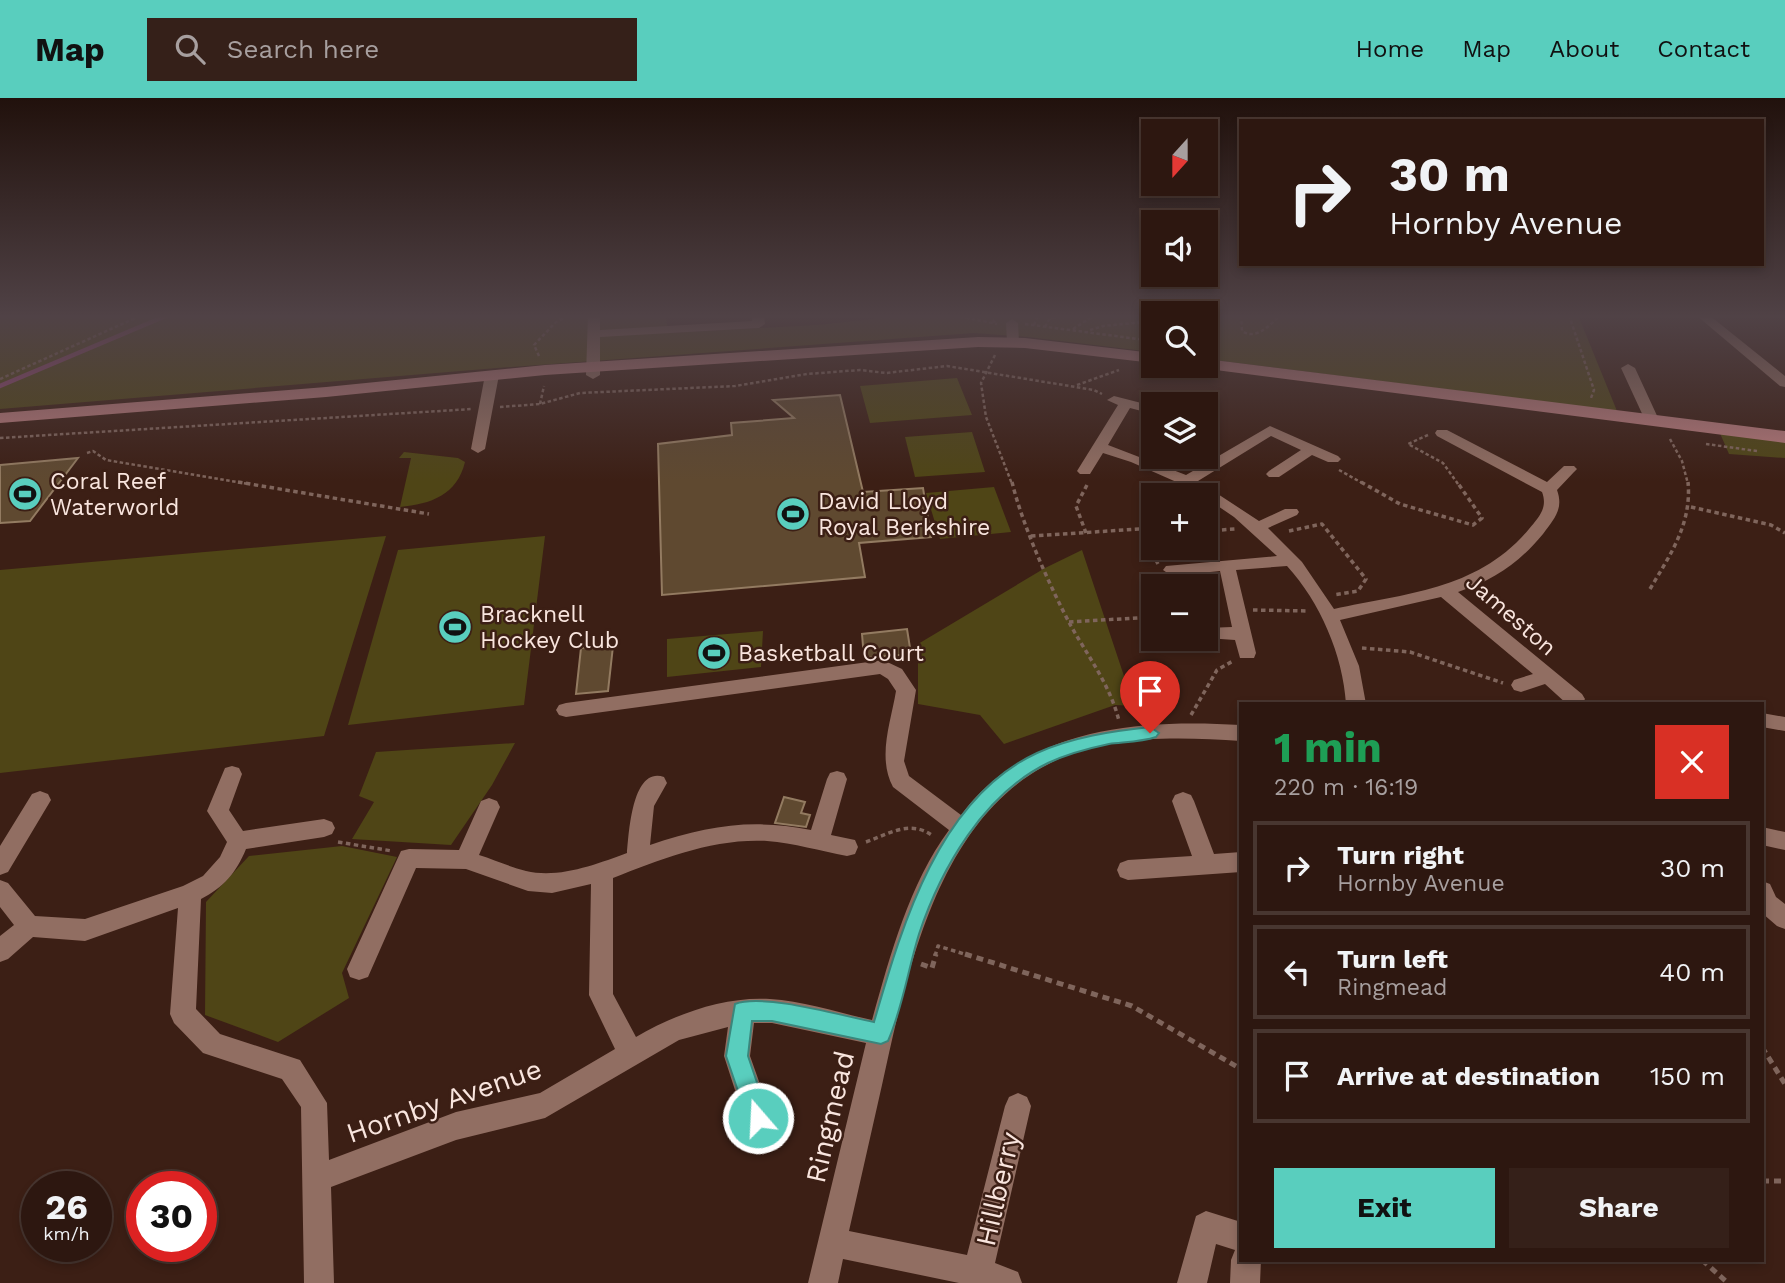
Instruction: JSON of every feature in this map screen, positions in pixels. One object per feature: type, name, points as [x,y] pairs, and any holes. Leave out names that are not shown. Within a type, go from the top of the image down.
[{"type":"main road","points":[[0,418],[326,392],[363,393],[604,370]]},
{"type":"main road","points":[[1256,370],[1785,437]]},
{"type":"street","points":[[1629,370],[1652,420]]},
{"type":"street","points":[[1769,370],[1785,383]]},
{"type":"street","points":[[478,449],[492,379]]},
{"type":"street","points":[[1085,471],[1100,447],[1120,402],[1141,407]]},
{"type":"street","points":[[1189,481],[1270,429],[1333,459]]},
{"type":"street","points":[[1441,432],[1467,439],[1549,489],[1569,469]]},
{"type":"street","points":[[1100,447],[1189,481],[1224,501],[1262,531],[1291,560],[1326,607],[1344,647],[1356,702]]},
{"type":"street","points":[[1274,474],[1310,450]]},
{"type":"street","name":"Jameston","points":[[1326,607],[1444,590],[1504,565],[1553,510],[1554,499],[1549,489]]},
{"type":"street","points":[[1262,531],[1291,512]]},
{"type":"street","points":[[1172,570],[1291,560]]},
{"type":"street","points":[[1227,566],[1247,653]]},
{"type":"street","name":"Jameston","points":[[1444,590],[1575,699]]},
{"type":"street","points":[[1218,633],[1242,634]]},
{"type":"street","points":[[566,710],[883,667],[895,674],[906,690],[894,761],[900,781],[962,828]]},
{"type":"street","name":"Jameston","points":[[1521,685],[1546,677]]},
{"type":"street","points":[[1764,719],[1785,724]]},
{"type":"street","name":"Ringmead","points":[[823,1283],[881,1034],[902,958],[910,932],[933,882],[962,828],[981,805],[1011,777],[1061,751],[1127,735],[1204,730],[1239,733]]},
{"type":"street","points":[[232,774],[218,811],[238,841]]},
{"type":"street","points":[[818,842],[837,779]]},
{"type":"street","points":[[638,858],[643,804],[657,783]]},
{"type":"street","points":[[0,865],[40,800]]},
{"type":"street","points":[[1183,801],[1206,864]]},
{"type":"street","points":[[466,860],[489,807]]},
{"type":"street","points":[[238,841],[324,828]]},
{"type":"street","points":[[359,969],[409,858],[466,860],[528,881],[552,883],[602,872],[638,858],[728,834],[766,832],[847,847]]},
{"type":"street","points":[[1764,836],[1785,841]]},
{"type":"street","points":[[0,951],[29,926],[85,930],[190,894],[211,883],[229,863],[238,841]]},
{"type":"street","points":[[1128,870],[1239,862]]},
{"type":"street","points":[[602,872],[601,995],[632,1055]]},
{"type":"street","points":[[0,890],[29,926]]},
{"type":"street","points":[[190,894],[183,1014],[212,1044],[291,1069],[314,1102],[319,1283]]},
{"type":"street","points":[[1764,895],[1768,904],[1785,919]]},
{"type":"street","points":[[743,1011],[737,1056],[758,1118]]},
{"type":"street","name":"Hornby Avenue","points":[[315,1179],[456,1126],[545,1105],[674,1029],[743,1011],[772,1012],[881,1034]]},
{"type":"street","name":"Hillberry","points":[[978,1272],[1018,1106]]},
{"type":"street","points":[[1192,1283],[1206,1226],[1239,1236]]},
{"type":"street","name":"Hillberry","points":[[832,1242],[978,1272],[1007,1283]]},
{"type":"street","points":[[1245,1283],[1247,1262]]},
{"type":"path","points":[[0,379],[19,370]]},
{"type":"path","points":[[500,407],[540,404],[580,393],[735,386],[807,374],[910,370]]},
{"type":"path","points":[[974,370],[1094,390],[1120,402]]},
{"type":"path","points":[[1586,398],[1593,398],[1594,390],[1587,370]]},
{"type":"path","points":[[985,372],[981,383],[986,417],[1011,480],[1017,504],[1069,622],[1115,705],[1119,721]]},
{"type":"path","points":[[540,404],[544,386]]},
{"type":"path","points":[[0,438],[472,409]]},
{"type":"path","points":[[1333,459],[1340,472],[1400,504],[1473,526],[1482,518],[1443,463],[1408,444],[1433,432],[1441,432]]},
{"type":"path","points":[[1650,589],[1681,536],[1691,508],[1684,462],[1670,439]]},
{"type":"path","points":[[87,453],[93,451],[106,460],[429,514]]},
{"type":"path","points":[[1085,471],[1088,483],[1076,506],[1086,533]]},
{"type":"path","points":[[1691,508],[1771,525],[1785,533]]},
{"type":"path","points":[[1218,613],[1248,610],[1292,612],[1326,607],[1358,591],[1366,579],[1322,524],[1262,531]]},
{"type":"path","points":[[1031,536],[1141,530]]},
{"type":"path","points":[[1156,560],[1161,569],[1172,570]]},
{"type":"path","points":[[1069,622],[1141,618]]},
{"type":"path","points":[[1344,647],[1410,652],[1496,682],[1521,685]]},
{"type":"path","points":[[1190,717],[1217,670],[1247,653]]},
{"type":"path","points":[[847,847],[878,838],[907,825],[928,832],[934,838]]},
{"type":"path","points":[[902,958],[932,968],[938,946],[1132,1006],[1239,1068]]},
{"type":"path","points":[[1764,1050],[1785,1084]]},
{"type":"path","points":[[1764,1181],[1785,1181]]},
{"type":"path","points":[[1704,1262],[1728,1283]]},
{"type":"shaded area","points":[[0,370],[469,370],[0,409]]},
{"type":"shaded area","points":[[1295,370],[1600,370],[1617,411]]},
{"type":"shaded area","points":[[957,378],[972,415],[870,423],[860,386]]},
{"type":"shaded area","points":[[1719,431],[1785,439],[1785,458],[1729,454]]},
{"type":"shaded area","points":[[972,432],[985,472],[915,477],[905,437]]},
{"type":"shaded area","points":[[404,452],[458,458],[465,462],[456,483],[441,496],[400,507],[411,458],[399,458]]},
{"type":"shaded area","points":[[994,487],[1011,532],[940,539],[926,493]]},
{"type":"shaded area","points":[[386,536],[324,736],[0,773],[0,570]]},
{"type":"shaded area","name":"Bracknell Hockey Club","points":[[545,536],[524,705],[348,725],[398,550]]},
{"type":"shaded area","points":[[1082,550],[1134,706],[1115,705],[1004,744],[980,715],[918,704],[918,644],[1045,568]]},
{"type":"shaded area","name":"Basketball Court","points":[[763,631],[761,667],[667,677],[667,639]]},
{"type":"shaded area","points":[[515,743],[492,785],[451,845],[352,839],[374,802],[359,796],[376,752]]},
{"type":"shaded area","points":[[342,846],[397,857],[342,973],[349,998],[278,1042],[205,1015],[206,902],[249,856]]},
{"type":"building","name":"David Lloyd Royal Berkshire","points":[[840,395],[863,492],[923,488],[931,537],[859,543],[865,577],[662,595],[658,444],[732,435],[731,423],[794,418],[773,400]]},
{"type":"building","name":"Coral Reef Waterworld","points":[[78,458],[30,521],[0,523],[0,465]]},
{"type":"building","points":[[907,629],[911,654],[864,658],[862,634]]},
{"type":"building","points":[[613,646],[608,691],[576,694],[581,648]]},
{"type":"building","points":[[784,797],[805,802],[801,813],[810,815],[806,827],[775,823]]},
{"type":"waterway","points":[[0,386],[37,370]]},
{"type":"place","name":"Coral Reef Waterworld","points":[[25,494]]},
{"type":"place","name":"David Lloyd Royal Berkshire","points":[[793,514]]},
{"type":"place","name":"Bracknell Hockey Club","points":[[455,627]]},
{"type":"place","name":"Basketball Court","points":[[714,653]]},
{"type":"route","points":[[758,1118],[737,1056],[743,1011],[772,1012],[817,1019],[881,1034],[910,932],[933,882],[962,828],[974,812],[1011,777],[1043,758],[1107,738],[1150,733]]}]
